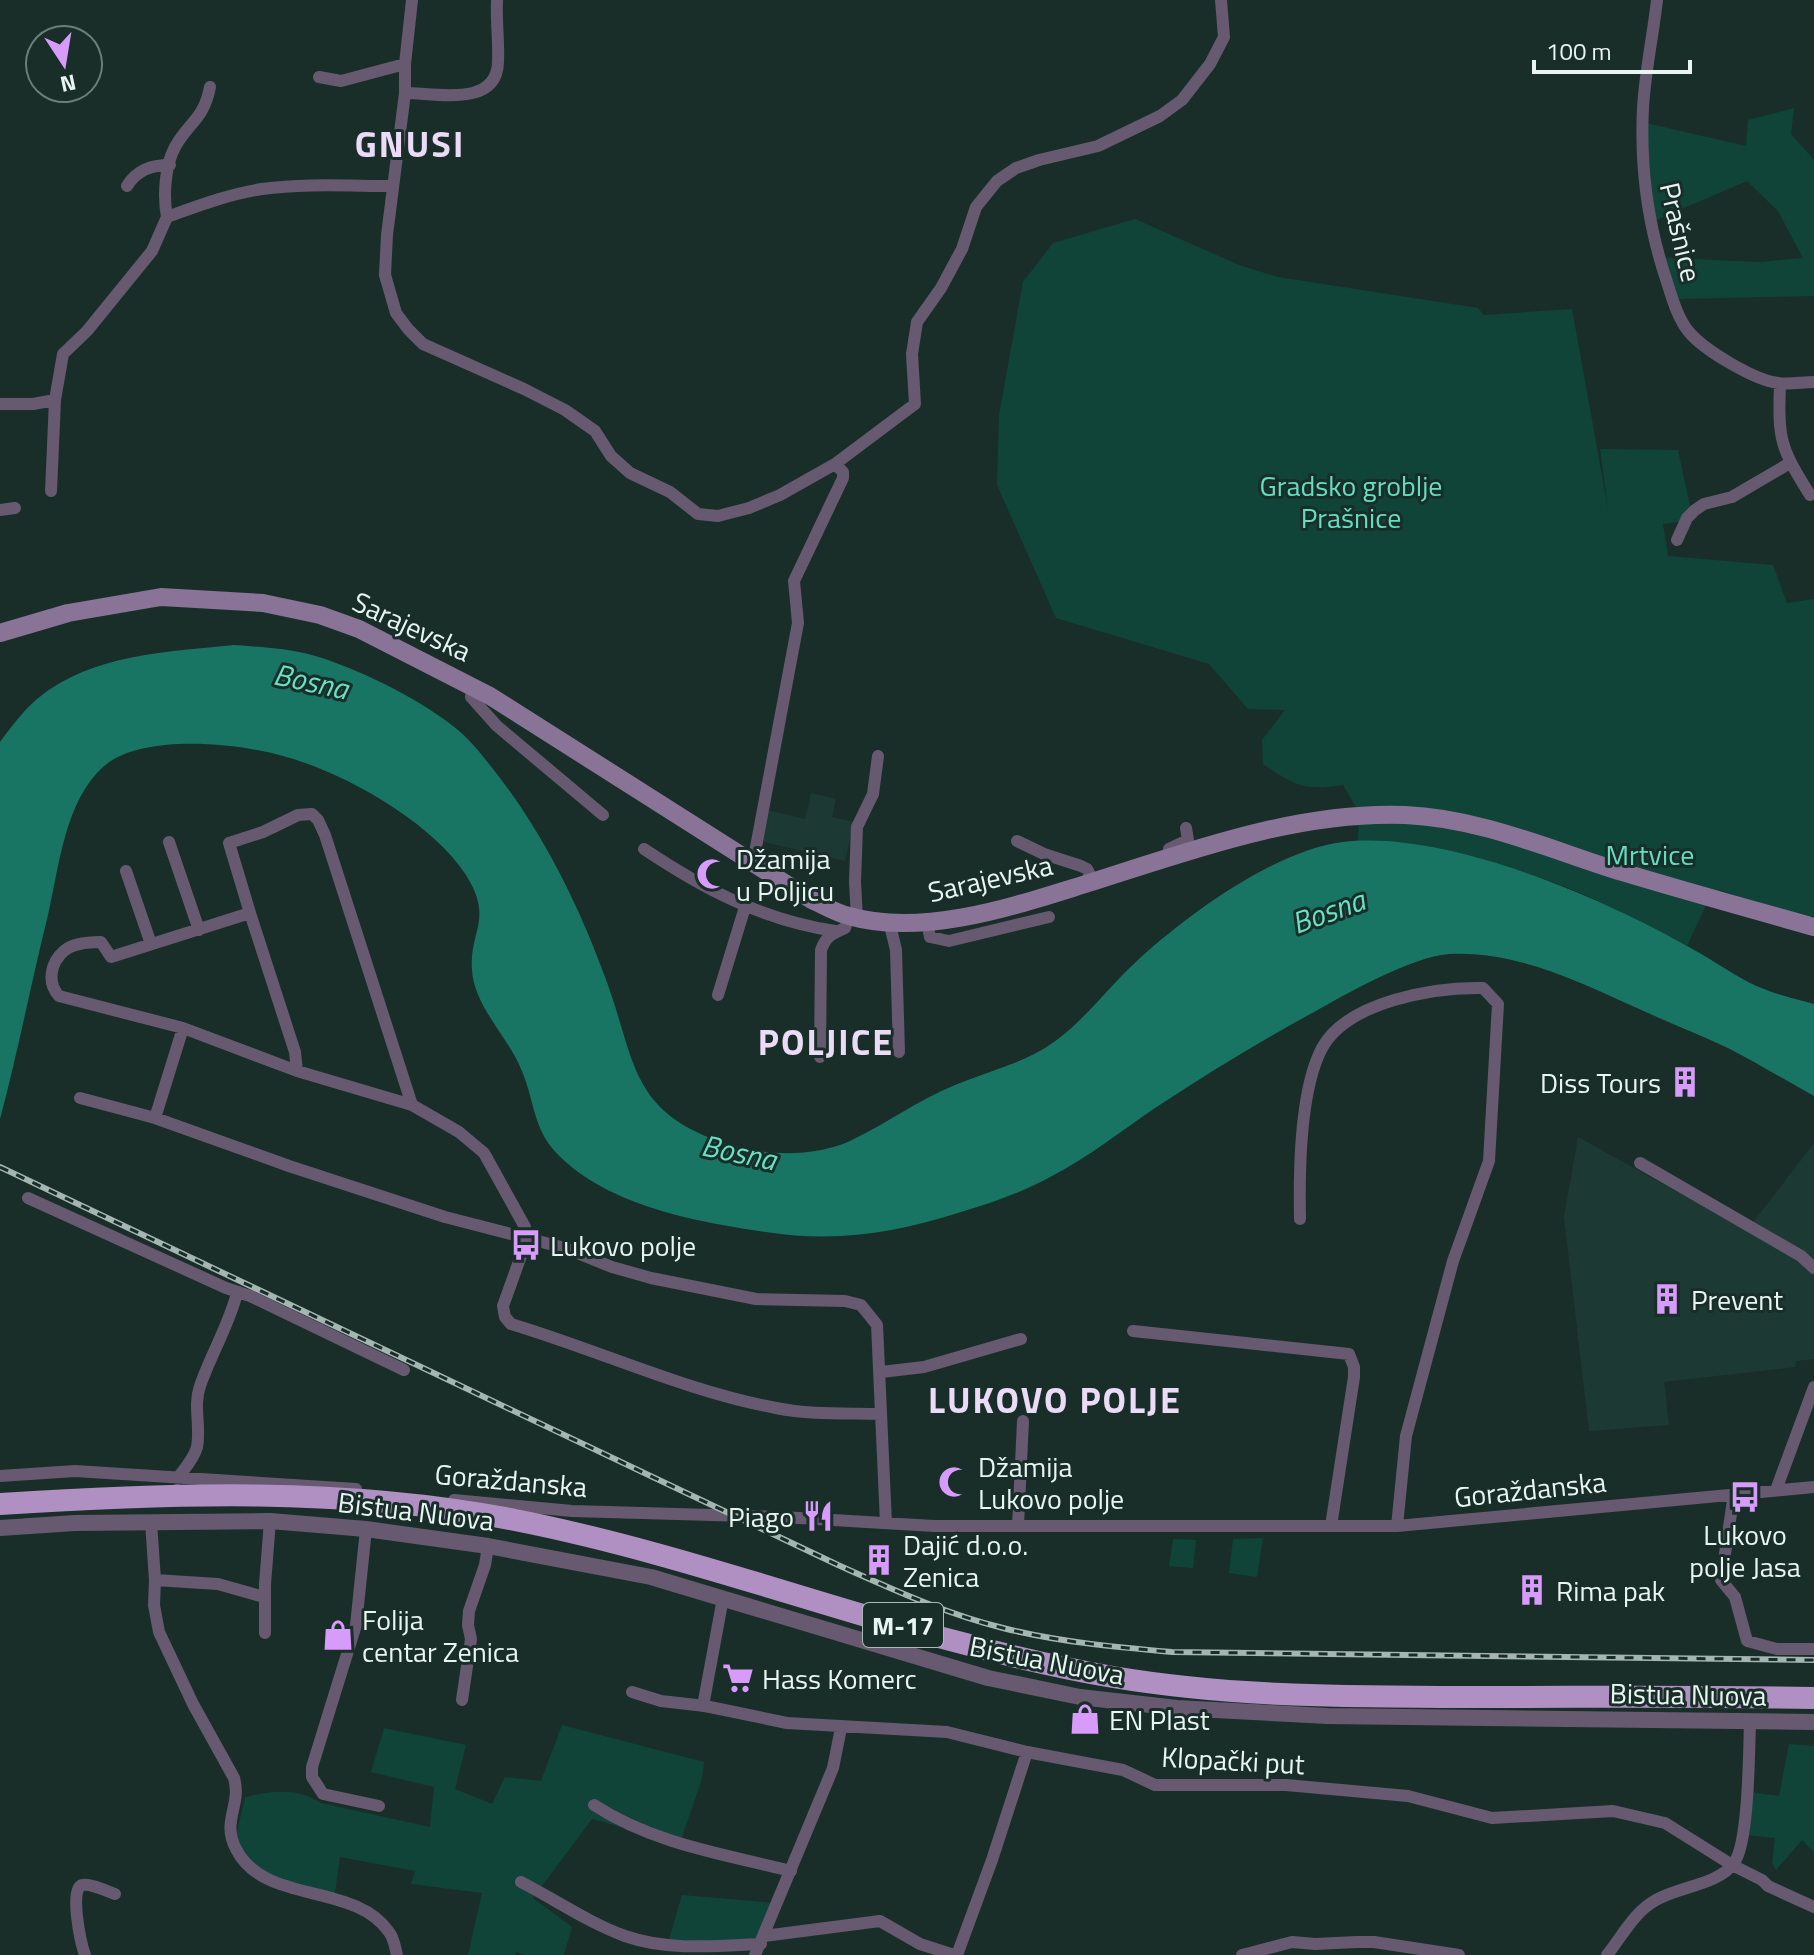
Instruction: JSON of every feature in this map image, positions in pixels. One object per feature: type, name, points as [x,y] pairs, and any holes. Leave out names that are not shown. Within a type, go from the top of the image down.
[{"type":"highway","name":"M-17","points":[[0,1504],[123,1496],[302,1496],[475,1513],[562,1530],[691,1562],[997,1651],[1112,1677],[1173,1685],[1362,1697],[1814,1698]]},
{"type":"main road","name":"Sarajevska","points":[[0,633],[68,613],[161,597],[263,603],[320,615],[359,629],[472,686],[810,899],[853,917],[927,923],[998,910],[1287,826],[1405,815],[1451,821],[1503,834],[1814,927]]},
{"type":"street","points":[[412,0],[385,275],[396,313],[423,344],[565,410],[595,431],[611,456],[630,473],[670,492],[698,514],[718,516],[780,495],[835,464],[915,404],[912,354],[917,322],[962,249],[976,207],[1016,168],[1098,146],[1160,116],[1182,100],[1210,64],[1224,37],[1221,0]]},
{"type":"street","points":[[405,93],[456,95],[486,89],[495,80],[499,60],[497,0]]},
{"type":"street","name":"Prašnice","points":[[1657,0],[1643,107],[1642,160],[1659,259],[1673,300],[1689,332],[1718,355],[1780,384],[1814,382]]},
{"type":"street","points":[[319,77],[341,81],[405,64]]},
{"type":"street","points":[[51,491],[55,400],[63,354],[87,331],[152,251],[167,217],[166,196],[175,147],[198,120],[207,103],[210,87]]},
{"type":"street","points":[[127,186],[135,174],[159,165],[170,165]]},
{"type":"street","points":[[167,217],[219,198],[262,189],[393,186]]},
{"type":"street","points":[[1780,384],[1779,428],[1783,449],[1810,495]]},
{"type":"street","points":[[0,404],[55,400]]},
{"type":"street","points":[[1677,540],[1687,518],[1695,510],[1704,504],[1732,497],[1790,463]]},
{"type":"street","points":[[753,863],[798,623],[794,581],[843,478],[843,472],[835,464]]},
{"type":"street","points":[[0,510],[15,508]]},
{"type":"street","points":[[472,686],[471,697],[497,726],[603,815]]},
{"type":"street","points":[[820,1057],[821,950],[826,938],[845,928],[853,917],[857,827],[873,794],[878,756]]},
{"type":"street","points":[[297,1071],[295,1052],[229,843],[263,832],[298,815],[312,814],[325,835],[412,1105]]},
{"type":"street","points":[[1163,860],[1163,852],[1188,840],[1186,828]]},
{"type":"street","points":[[1017,841],[1087,869],[1093,881]]},
{"type":"street","points":[[169,842],[199,930]]},
{"type":"street","points":[[644,849],[695,883],[745,907],[835,931]]},
{"type":"street","points":[[126,871],[151,944]]},
{"type":"street","points":[[718,995],[745,907]]},
{"type":"street","points":[[250,913],[111,957],[101,942],[85,942],[65,950],[56,963],[51,979],[53,990],[59,996],[183,1028],[297,1071],[412,1105],[459,1132],[484,1153],[525,1227],[527,1239],[503,1306],[505,1317],[511,1324],[711,1391],[773,1408],[807,1413],[881,1414]]},
{"type":"street","points":[[927,923],[930,937],[949,941],[1049,917]]},
{"type":"street","points":[[889,921],[896,950],[899,1052]]},
{"type":"street","points":[[1300,1219],[1299,1160],[1312,1075],[1323,1047],[1347,1020],[1395,1000],[1454,987],[1483,988],[1498,1004],[1489,1161],[1453,1261],[1406,1436],[1397,1526]]},
{"type":"street","points":[[155,1118],[183,1028]]},
{"type":"street","points":[[80,1098],[155,1118],[445,1217],[565,1248],[612,1267],[756,1299],[845,1301],[861,1305],[877,1325],[886,1523]]},
{"type":"street","points":[[1640,1163],[1801,1256],[1814,1268]]},
{"type":"street","points":[[28,1198],[237,1293],[250,1296],[404,1370]]},
{"type":"street","points":[[177,1479],[198,1445],[196,1412],[199,1388],[237,1293]]},
{"type":"street","points":[[1133,1331],[1349,1354],[1354,1377],[1331,1526]]},
{"type":"street","points":[[881,1372],[924,1367],[1021,1339]]},
{"type":"street","points":[[1776,1490],[1814,1387]]},
{"type":"street","points":[[1018,1526],[1023,1421]]},
{"type":"street","name":"Goraždanska","points":[[0,1476],[75,1471],[315,1485],[572,1511],[1018,1526],[1397,1526],[1814,1487]]},
{"type":"street","points":[[1734,1494],[1721,1580],[1735,1597],[1747,1641],[1777,1649],[1814,1649]]},
{"type":"street","points":[[265,1633],[264,1597],[270,1521]]},
{"type":"street","name":"Bistua Nuova","points":[[0,1528],[270,1521],[366,1529],[488,1546],[651,1577],[988,1678],[1080,1697],[1256,1714],[1814,1722]]},
{"type":"street","points":[[151,1522],[154,1605],[163,1644],[234,1778],[238,1796],[229,1833],[237,1852],[249,1866],[272,1880],[351,1904],[364,1911],[390,1933],[397,1955]]},
{"type":"street","points":[[366,1529],[356,1625],[312,1767],[312,1777],[323,1794],[379,1806]]},
{"type":"street","points":[[462,1700],[471,1639],[469,1611],[485,1565],[488,1546]]},
{"type":"street","points":[[155,1580],[218,1584],[264,1597]]},
{"type":"street","points":[[703,1706],[723,1598]]},
{"type":"street","name":"Klopački put","points":[[632,1692],[661,1701],[787,1723],[947,1732],[1027,1752],[1123,1770],[1155,1785],[1286,1785],[1408,1796],[1492,1818],[1613,1811],[1665,1823],[1768,1886],[1814,1907]]},
{"type":"street","points":[[1607,1955],[1642,1910],[1658,1899],[1720,1875],[1737,1859],[1750,1721]]},
{"type":"street","points":[[760,1945],[833,1768],[841,1728]]},
{"type":"street","points":[[521,1882],[605,1928],[640,1941],[760,1945],[880,1921],[920,1944],[955,1955],[992,1860],[1027,1752]]},
{"type":"street","points":[[594,1805],[639,1829],[679,1845],[791,1871]]},
{"type":"street","points":[[85,1955],[75,1897],[77,1889],[83,1885],[115,1894]]},
{"type":"street","points":[[1242,1955],[1292,1942],[1366,1942],[1459,1955]]},
{"type":"shaded area","points":[[811,793],[836,799],[832,817],[854,822],[845,861],[760,841],[767,810],[805,819]]},
{"type":"shaded area","name":"Prevent","points":[[1578,1137],[1796,1258],[1814,1273],[1814,1359],[1796,1361],[1795,1367],[1664,1382],[1669,1425],[1589,1431],[1564,1217]]},
{"type":"shaded area","points":[[1814,1143],[1814,1260],[1752,1224]]},
{"type":"green space","points":[[1794,108],[1791,134],[1814,160],[1814,296],[1679,299],[1665,258],[1760,262],[1803,258],[1778,211],[1747,181],[1654,221],[1646,123],[1746,146],[1748,120]]},
{"type":"green space","name":"Gradsko groblje Prašnice","points":[[1135,219],[1239,265],[1278,277],[1478,308],[1484,315],[1572,309],[1608,509],[1600,449],[1678,450],[1693,520],[1663,524],[1668,556],[1773,565],[1787,603],[1814,599],[1814,917],[1755,903],[1720,890],[1706,905],[1687,946],[1583,894],[1529,874],[1444,852],[1358,841],[1359,812],[1343,785],[1301,785],[1263,764],[1262,740],[1285,710],[1248,709],[1209,664],[1056,618],[997,485],[999,415],[1023,282],[1053,243]]},
{"type":"green space","points":[[1263,1538],[1257,1577],[1229,1573],[1233,1539]]},
{"type":"green space","points":[[1173,1539],[1196,1540],[1193,1568],[1169,1566]]},
{"type":"green space","points":[[562,1725],[704,1762],[702,1779],[680,1843],[592,1819],[533,1898],[572,1927],[564,1955],[524,1955],[516,1952],[515,1955],[468,1955],[482,1893],[411,1884],[415,1871],[340,1857],[334,1900],[274,1880],[249,1863],[236,1836],[245,1797],[274,1792],[303,1794],[321,1803],[430,1827],[434,1787],[371,1772],[384,1728],[466,1745],[455,1789],[492,1804],[505,1777],[541,1781]]},
{"type":"green space","points":[[1789,1744],[1814,1746],[1814,1852],[1802,1840],[1776,1870],[1772,1863],[1775,1838],[1746,1835],[1748,1792],[1779,1796]]},
{"type":"green space","points":[[682,1895],[776,1903],[754,1941],[735,1944],[669,1939]]},
{"type":"water","name":"Bosna","points":[[234,645],[302,653],[348,668],[422,704],[464,736],[511,793],[557,868],[594,949],[640,1079],[652,1098],[669,1115],[693,1130],[724,1143],[771,1153],[804,1153],[835,1146],[850,1141],[941,1091],[1031,1056],[1066,1033],[1139,959],[1207,904],[1290,857],[1343,842],[1384,841],[1428,846],[1521,871],[1653,928],[1756,986],[1814,1004],[1814,1096],[1728,1048],[1569,978],[1498,957],[1449,954],[1399,969],[1344,995],[1214,1071],[1066,1169],[996,1201],[912,1226],[841,1236],[792,1235],[710,1223],[651,1208],[623,1197],[572,1168],[552,1148],[537,1120],[521,1069],[485,1009],[474,983],[472,956],[479,914],[474,890],[451,855],[431,836],[384,801],[307,763],[241,747],[190,744],[141,749],[120,756],[103,767],[80,798],[60,856],[0,1119],[0,742],[37,699],[81,673],[105,664],[156,653]]},
{"type":"railway","points":[[0,1167],[838,1565],[919,1600],[982,1622],[1066,1640],[1172,1652],[1814,1660]]},
{"type":"place","name":"Džamija u Poljicu","points":[[712,874]]},
{"type":"place","name":"Diss Tours","points":[[1685,1082]]},
{"type":"place","name":"Lukovo polje","points":[[526,1245]]},
{"type":"place","name":"Prevent","points":[[1667,1299]]},
{"type":"place","name":"Džamija Lukovo polje","points":[[954,1482]]},
{"type":"place","name":"Lukovo polje Jasa","points":[[1745,1497]]},
{"type":"place","name":"Piago","points":[[818,1516]]},
{"type":"place","name":"Dajić d.o.o. Zenica","points":[[879,1560]]},
{"type":"place","name":"Rima pak","points":[[1532,1590]]},
{"type":"place","name":"Folija centar Zenica","points":[[338,1635]]},
{"type":"place","name":"Hass Komerc","points":[[738,1678]]},
{"type":"place","name":"EN Plast","points":[[1085,1719]]},
{"type":"district","name":"GNUSI","points":[[410,143]]},
{"type":"district","name":"POLJICE","points":[[826,1041]]},
{"type":"district","name":"LUKOVO POLJE","points":[[1055,1399]]},
{"type":"park label","name":"Mrtvice","points":[[1650,854]]}]
